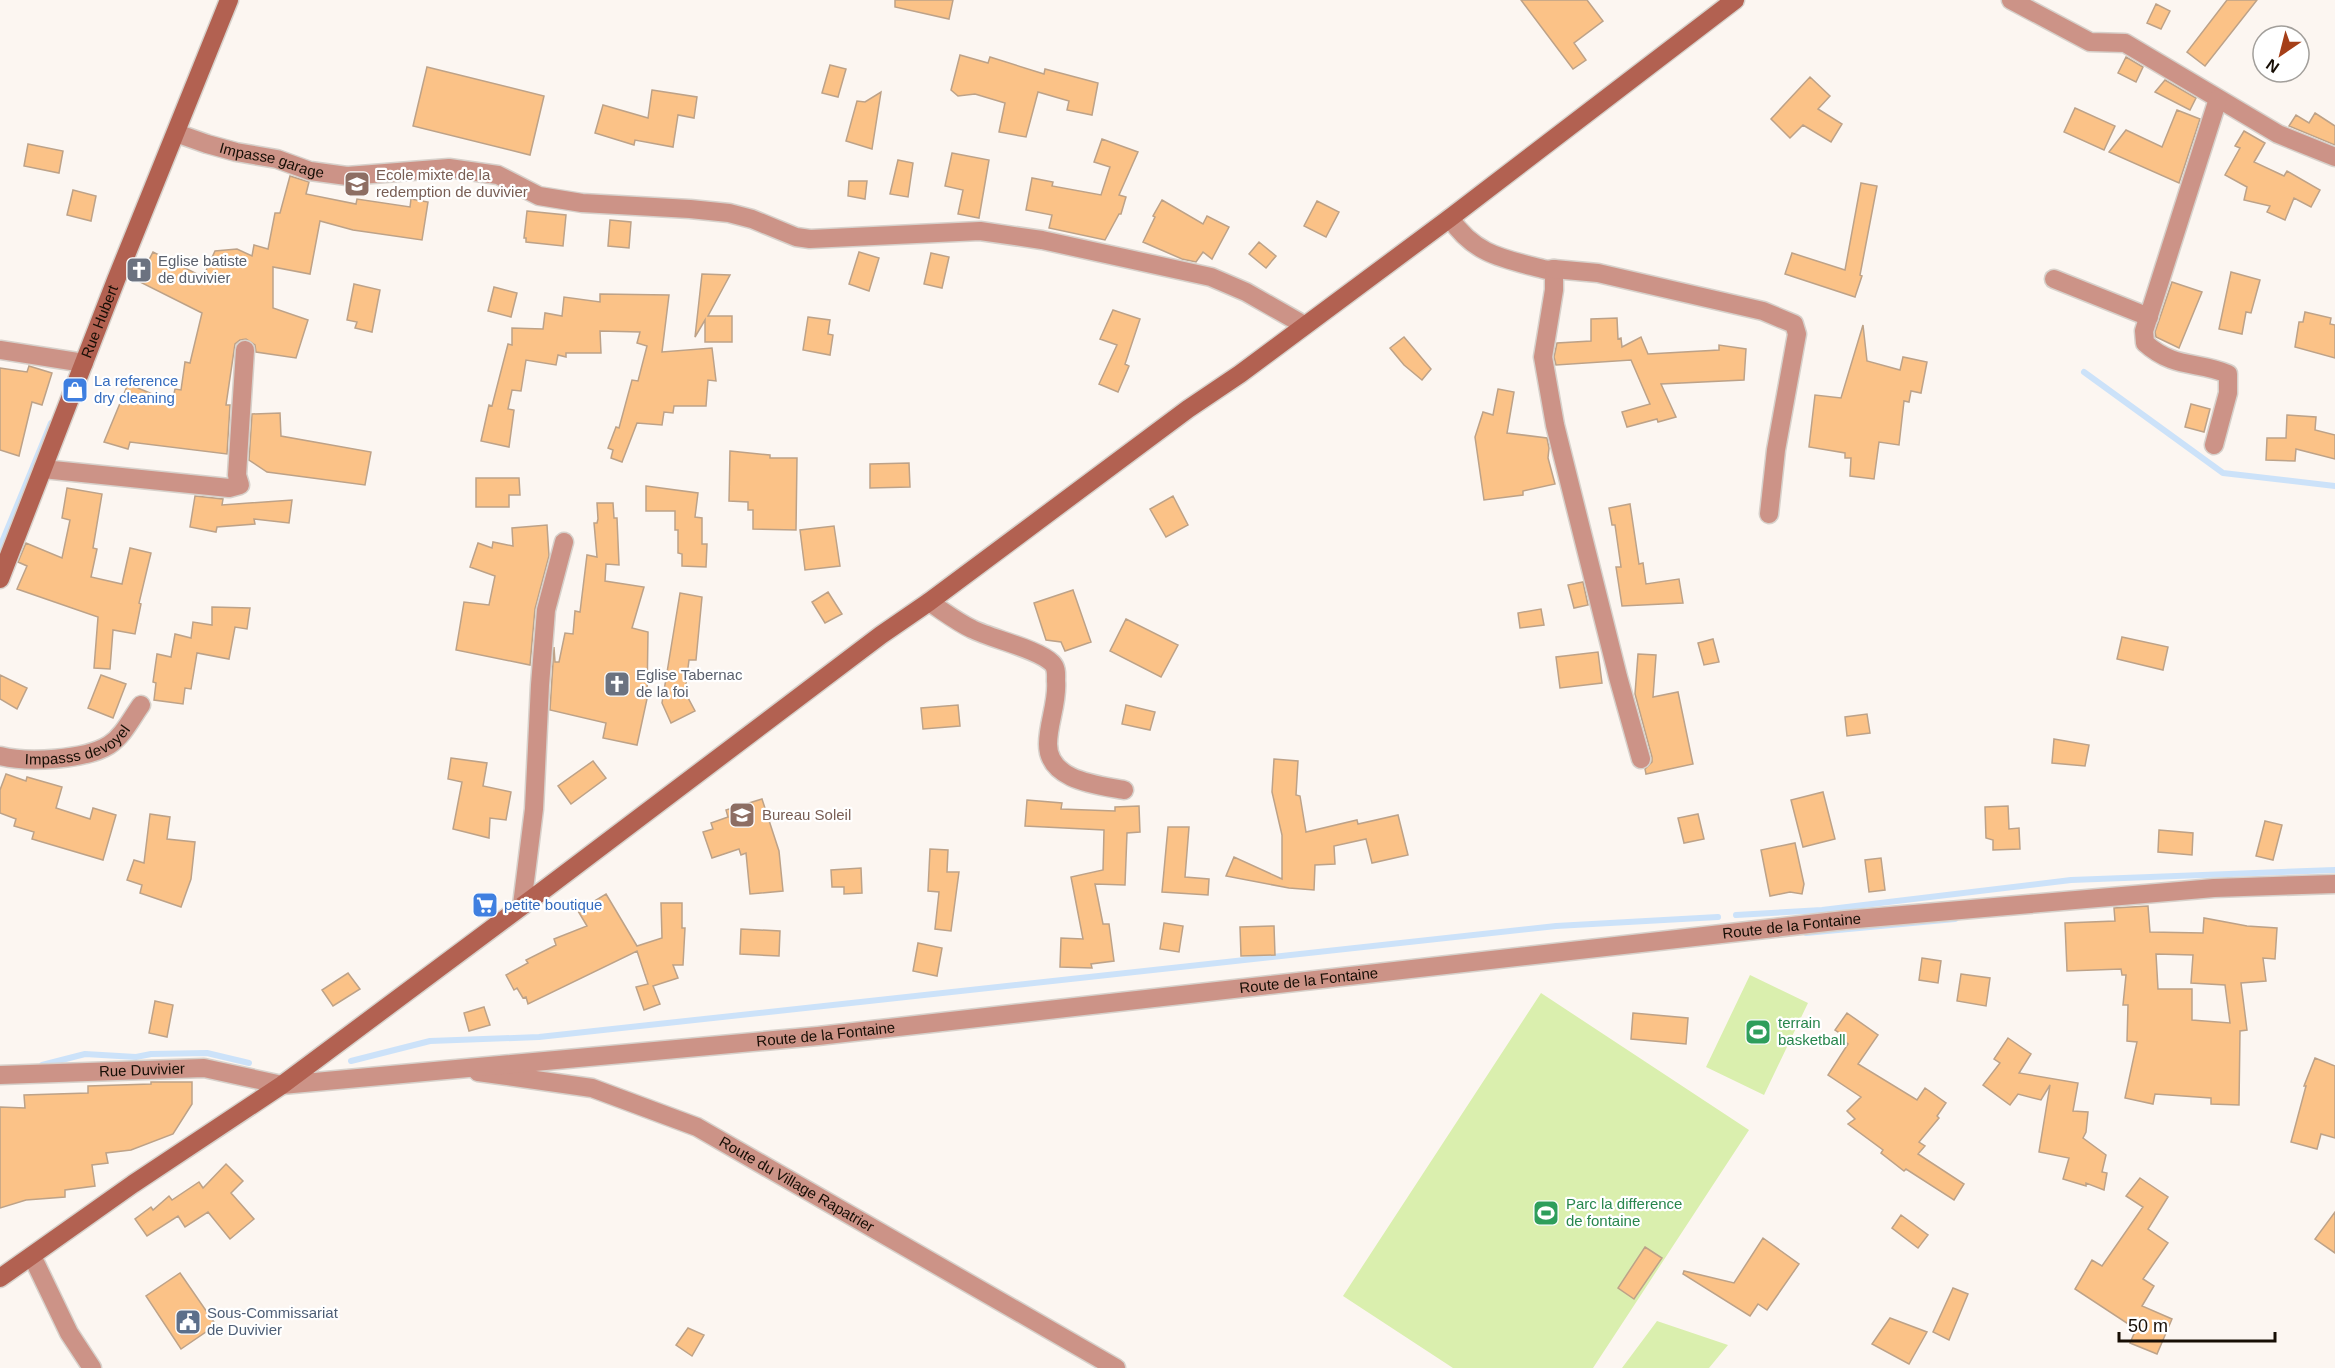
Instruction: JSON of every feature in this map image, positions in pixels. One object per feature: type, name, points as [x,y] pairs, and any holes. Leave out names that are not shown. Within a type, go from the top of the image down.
[{"type":"main road","name":"Rue Hubert","points":[[0,579],[229,0]]},
{"type":"main road","points":[[0,1278],[133,1184],[282,1084],[881,634],[929,602],[1450,218],[1735,0]]},
{"type":"street","points":[[2011,0],[2091,42],[2125,43],[2278,134],[2335,157]]},
{"type":"street","points":[[2214,445],[2228,393],[2228,374],[2176,362],[2145,343],[2144,331],[2218,99]]},
{"type":"street","name":"Impasse garage","points":[[176,133],[236,152],[277,159],[310,171],[347,176],[449,168],[498,175],[539,196],[582,203],[690,208],[729,213],[752,219],[796,237],[810,239],[980,231],[1042,240],[1211,277],[1246,292],[1304,325]]},
{"type":"street","points":[[1450,218],[1467,240],[1499,257],[1550,270],[1598,273],[1763,311],[1794,324],[1797,334],[1776,450],[1768,514]]},
{"type":"street","points":[[1550,270],[1554,290],[1544,357],[1555,425],[1617,676],[1641,759]]},
{"type":"street","points":[[2054,279],[2149,317]]},
{"type":"street","points":[[0,350],[84,363]]},
{"type":"street","points":[[43,469],[229,488],[240,485],[237,475],[245,350]]},
{"type":"street","points":[[522,905],[534,809],[546,610],[564,542]]},
{"type":"street","points":[[929,602],[971,629],[1040,656],[1053,664],[1056,668],[1057,687],[1047,746],[1053,762],[1065,774],[1080,781],[1124,790]]},
{"type":"street","name":"Impasss devoyel","points":[[0,756],[39,761],[94,752],[109,745],[119,736],[141,705]]},
{"type":"street","name":"Route de la Fontaine","points":[[282,1084],[830,1035],[1845,920],[2214,888],[2335,884]]},
{"type":"street","name":"Rue Duvivier","points":[[0,1075],[204,1068],[282,1084]]},
{"type":"street","name":"Route du Village Rapatrier","points":[[452,1068],[592,1088],[697,1127],[1116,1368]]},
{"type":"street","points":[[32,1256],[69,1333],[92,1368]]},
{"type":"green space","name":"terrain basketball","points":[[1750,975],[1808,1003],[1764,1095],[1706,1067]]},
{"type":"green space","name":"Parc la difference de fontaine","points":[[1541,993],[1749,1130],[1593,1368],[1453,1368],[1343,1296]]},
{"type":"green space","points":[[1657,1321],[1728,1345],[1709,1368],[1622,1368]]},
{"type":"building","points":[[895,0],[953,0],[949,19],[895,7]]},
{"type":"building","points":[[1521,0],[1587,0],[1603,21],[1574,43],[1586,60],[1573,69]]},
{"type":"building","points":[[2227,0],[2257,0],[2205,66],[2187,52]]},
{"type":"building","points":[[2156,4],[2170,11],[2161,29],[2147,23]]},
{"type":"building","points":[[960,55],[988,63],[990,57],[1044,74],[1045,69],[1098,83],[1092,115],[1067,110],[1069,101],[1038,92],[1026,137],[999,132],[1005,103],[975,94],[958,96],[951,90]]},
{"type":"building","points":[[2126,57],[2143,67],[2136,82],[2118,73]]},
{"type":"building","points":[[830,65],[846,69],[838,97],[822,93]]},
{"type":"building","points":[[427,67],[544,96],[530,155],[413,126]]},
{"type":"building","points":[[1810,77],[1830,96],[1818,109],[1842,124],[1831,142],[1803,125],[1790,138],[1771,119]]},
{"type":"building","points":[[2165,80],[2196,98],[2190,110],[2155,92]]},
{"type":"building","points":[[652,90],[697,97],[694,118],[678,115],[673,147],[635,140],[634,145],[595,133],[603,105],[648,118]]},
{"type":"building","points":[[881,92],[872,149],[846,141],[857,101],[865,102]]},
{"type":"building","points":[[2075,108],[2115,126],[2104,150],[2064,132]]},
{"type":"building","points":[[2177,110],[2200,119],[2179,183],[2109,152],[2126,130],[2162,147]]},
{"type":"building","points":[[2315,113],[2335,126],[2335,145],[2289,126],[2296,115],[2309,123]]},
{"type":"building","points":[[2244,131],[2265,143],[2254,162],[2284,176],[2287,171],[2320,190],[2311,207],[2294,198],[2285,220],[2267,212],[2270,206],[2244,200],[2247,187],[2225,175],[2240,148],[2235,146]]},
{"type":"building","points":[[1102,139],[1138,152],[1119,195],[1126,197],[1121,214],[1105,240],[1049,228],[1052,215],[1026,210],[1032,178],[1053,182],[1052,186],[1101,195],[1110,167],[1094,162]]},
{"type":"building","points":[[28,144],[63,151],[59,173],[24,166]]},
{"type":"building","points":[[952,153],[989,160],[979,218],[958,214],[963,190],[945,186]]},
{"type":"building","points":[[898,160],[913,163],[908,197],[890,194]]},
{"type":"building","points":[[290,176],[309,182],[306,194],[356,204],[357,199],[410,207],[411,199],[428,202],[422,240],[353,230],[320,221],[310,274],[273,267],[273,308],[308,320],[296,358],[256,352],[255,345],[246,339],[235,344],[226,405],[230,405],[227,454],[130,442],[128,449],[104,442],[128,384],[172,402],[175,389],[181,390],[185,362],[190,363],[202,313],[138,281],[153,252],[203,277],[215,251],[237,249],[252,256],[254,245],[268,249],[275,213],[280,213]]},
{"type":"building","points":[[849,181],[867,181],[865,199],[848,196]]},
{"type":"building","points":[[1861,183],[1877,186],[1860,275],[1862,276],[1855,297],[1785,274],[1792,253],[1845,270]]},
{"type":"building","points":[[73,190],[96,196],[91,221],[67,215]]},
{"type":"building","points":[[1162,200],[1203,224],[1207,216],[1229,227],[1212,259],[1203,252],[1196,262],[1182,259],[1143,242]]},
{"type":"building","points":[[1317,201],[1339,212],[1326,237],[1304,226]]},
{"type":"building","points":[[527,211],[566,215],[563,246],[526,242],[524,238]]},
{"type":"building","points":[[610,220],[631,222],[629,248],[608,246]]},
{"type":"building","points":[[1259,242],[1276,256],[1266,268],[1249,254]]},
{"type":"building","points":[[859,252],[879,258],[869,291],[849,284]]},
{"type":"building","points":[[931,253],[949,257],[942,288],[924,284]]},
{"type":"building","points":[[2231,272],[2260,280],[2251,313],[2246,312],[2242,334],[2219,329]]},
{"type":"building","points":[[702,274],[730,275],[708,316],[732,316],[732,342],[705,342],[705,320],[695,337]]},
{"type":"building","points":[[2172,282],[2202,292],[2179,348],[2156,337],[2155,332]]},
{"type":"building","points":[[354,284],[380,290],[372,332],[355,328],[357,322],[347,320]]},
{"type":"building","points":[[494,287],[517,293],[511,317],[488,311]]},
{"type":"building","points":[[600,294],[669,295],[662,352],[712,348],[716,381],[708,380],[706,406],[674,406],[673,413],[664,412],[662,425],[637,423],[622,462],[611,458],[613,450],[608,448],[616,427],[619,428],[632,380],[638,381],[647,346],[637,343],[640,332],[600,331],[601,353],[566,353],[566,357],[558,355],[556,365],[526,360],[521,391],[512,390],[508,409],[514,410],[509,447],[481,441],[489,405],[492,406],[508,344],[512,345],[512,328],[543,329],[545,313],[562,316],[564,297],[600,302]]},
{"type":"building","points":[[1113,310],[1140,319],[1125,364],[1129,366],[1118,392],[1099,384],[1117,345],[1100,339]]},
{"type":"building","points":[[2305,312],[2331,318],[2330,324],[2335,325],[2335,358],[2295,347],[2299,322],[2303,322]]},
{"type":"building","points":[[808,317],[830,320],[828,334],[833,335],[830,355],[803,350]]},
{"type":"building","points":[[1617,318],[1618,339],[1621,338],[1622,347],[1641,337],[1648,354],[1719,350],[1719,345],[1746,349],[1744,380],[1661,384],[1676,417],[1658,422],[1657,419],[1627,427],[1622,412],[1650,404],[1631,360],[1556,365],[1554,357],[1557,343],[1591,341],[1591,319]]},
{"type":"building","points":[[1863,325],[1867,361],[1900,370],[1903,357],[1927,362],[1921,393],[1911,391],[1909,402],[1904,401],[1899,445],[1879,442],[1874,479],[1850,476],[1851,458],[1845,458],[1845,453],[1809,447],[1815,395],[1841,398]]},
{"type":"building","points":[[1404,337],[1431,369],[1422,380],[1404,365],[1390,348]]},
{"type":"building","points":[[29,366],[52,373],[42,405],[32,402],[19,456],[0,450],[0,368],[27,372]]},
{"type":"building","points":[[1498,389],[1514,392],[1507,433],[1547,438],[1548,458],[1555,484],[1523,491],[1523,495],[1484,500],[1475,437],[1483,412],[1493,415]]},
{"type":"building","points":[[2191,404],[2210,409],[2204,432],[2185,427]]},
{"type":"building","points":[[280,413],[281,436],[371,452],[365,485],[267,472],[249,460],[252,414]]},
{"type":"building","points":[[2287,415],[2316,417],[2315,430],[2335,435],[2335,459],[2296,449],[2295,461],[2266,460],[2267,438],[2286,438]]},
{"type":"building","points":[[730,451],[770,455],[770,458],[797,458],[796,530],[753,529],[753,510],[748,510],[748,502],[729,501]]},
{"type":"building","points":[[909,463],[910,487],[870,488],[870,464]]},
{"type":"building","points":[[476,478],[519,478],[520,495],[509,495],[509,507],[476,507]]},
{"type":"building","points":[[646,486],[698,493],[695,517],[702,518],[702,544],[707,544],[706,567],[682,566],[682,554],[678,553],[678,530],[675,530],[675,511],[646,511]]},
{"type":"building","points":[[67,488],[102,494],[93,548],[97,549],[91,577],[122,584],[130,548],[151,553],[139,603],[141,604],[135,634],[113,630],[110,669],[94,668],[98,617],[17,589],[27,566],[18,562],[26,543],[62,558],[70,520],[62,518]]},
{"type":"building","points":[[195,496],[223,499],[222,505],[292,500],[289,523],[254,519],[255,524],[217,527],[216,532],[190,527]]},
{"type":"building","points":[[1173,496],[1188,525],[1166,537],[1150,509]]},
{"type":"building","points":[[597,503],[613,503],[614,518],[617,518],[619,565],[606,564],[605,581],[644,587],[632,628],[648,632],[647,699],[637,745],[603,738],[606,723],[550,710],[554,647],[555,662],[559,662],[565,633],[573,634],[575,611],[580,612],[587,555],[597,557],[594,523],[597,523],[598,519]]},
{"type":"building","points":[[1630,504],[1639,564],[1643,563],[1646,584],[1679,579],[1683,603],[1622,606],[1616,567],[1621,567],[1615,525],[1612,525],[1609,508]]},
{"type":"building","points":[[547,525],[549,556],[535,609],[530,665],[456,650],[464,602],[489,605],[495,576],[470,567],[478,543],[492,548],[493,542],[513,546],[512,528]]},
{"type":"building","points":[[834,526],[840,566],[805,570],[800,530]]},
{"type":"building","points":[[1583,582],[1588,605],[1574,608],[1568,585]]},
{"type":"building","points":[[1073,590],[1091,642],[1065,651],[1061,642],[1046,640],[1034,603]]},
{"type":"building","points":[[828,592],[842,614],[825,623],[812,602]]},
{"type":"building","points":[[680,593],[702,597],[696,660],[689,660],[685,692],[695,711],[671,723],[662,703]]},
{"type":"building","points":[[212,607],[250,608],[247,629],[235,627],[229,659],[197,653],[191,689],[185,688],[183,704],[154,700],[156,683],[153,682],[157,654],[171,657],[175,634],[191,638],[193,622],[212,625]]},
{"type":"building","points":[[1541,609],[1544,625],[1520,628],[1518,613]]},
{"type":"building","points":[[1126,619],[1178,645],[1161,677],[1110,651]]},
{"type":"building","points":[[2122,637],[2168,647],[2163,670],[2117,659]]},
{"type":"building","points":[[1713,639],[1719,662],[1704,665],[1698,643]]},
{"type":"building","points":[[1598,652],[1602,683],[1560,688],[1556,657]]},
{"type":"building","points":[[1638,654],[1656,655],[1653,697],[1678,692],[1693,764],[1646,774],[1645,769],[1652,762],[1652,757],[1635,694]]},
{"type":"building","points":[[0,675],[27,688],[17,709],[0,699]]},
{"type":"building","points":[[101,675],[126,684],[113,718],[88,708]]},
{"type":"building","points":[[958,705],[960,726],[923,729],[921,708]]},
{"type":"building","points":[[1126,705],[1155,712],[1150,730],[1122,724]]},
{"type":"building","points":[[1867,714],[1870,733],[1847,736],[1845,717]]},
{"type":"building","points":[[2054,739],[2089,745],[2085,766],[2052,763]]},
{"type":"building","points":[[451,758],[487,763],[483,786],[511,792],[506,820],[490,818],[489,838],[453,829],[462,782],[448,779]]},
{"type":"building","points":[[1274,759],[1298,761],[1296,795],[1300,796],[1306,832],[1357,820],[1358,824],[1398,815],[1408,855],[1372,863],[1366,839],[1334,846],[1335,864],[1315,865],[1314,890],[1289,888],[1226,876],[1234,857],[1282,879],[1282,835],[1272,792]]},
{"type":"building","points":[[593,761],[606,778],[571,804],[558,786]]},
{"type":"building","points":[[6,774],[26,781],[27,777],[62,787],[56,808],[90,819],[93,808],[116,815],[103,860],[32,839],[34,832],[14,826],[16,819],[0,813],[0,790]]},
{"type":"building","points":[[1823,792],[1835,839],[1803,847],[1791,800]]},
{"type":"building","points":[[762,799],[779,851],[783,891],[750,894],[746,853],[741,855],[739,849],[712,858],[703,832],[713,829],[711,823],[728,817],[726,810]]},
{"type":"building","points":[[1027,800],[1062,803],[1061,809],[1115,811],[1115,807],[1139,806],[1140,832],[1127,833],[1125,885],[1095,884],[1103,924],[1109,924],[1114,961],[1091,964],[1092,968],[1060,967],[1061,938],[1083,939],[1071,877],[1103,870],[1104,830],[1025,826]]},
{"type":"building","points":[[2008,806],[2009,829],[2019,828],[2020,849],[1993,850],[1993,840],[1986,838],[1985,807]]},
{"type":"building","points":[[150,814],[170,817],[167,839],[195,842],[191,879],[181,907],[140,893],[142,885],[127,880],[134,860],[144,863]]},
{"type":"building","points":[[1698,814],[1704,839],[1684,843],[1678,818]]},
{"type":"building","points":[[2265,821],[2282,825],[2273,860],[2256,856]]},
{"type":"building","points":[[1168,827],[1189,827],[1185,877],[1209,879],[1208,895],[1162,892]]},
{"type":"building","points":[[2159,830],[2193,833],[2192,855],[2158,852]]},
{"type":"building","points":[[1795,843],[1804,884],[1802,894],[1790,892],[1770,896],[1761,850]]},
{"type":"building","points":[[930,849],[948,850],[947,872],[959,872],[951,931],[935,929],[939,892],[928,891]]},
{"type":"building","points":[[1881,858],[1885,890],[1869,892],[1865,860]]},
{"type":"building","points":[[861,868],[862,893],[844,894],[844,887],[832,887],[831,870]]},
{"type":"building","points":[[606,894],[637,946],[662,938],[661,903],[682,903],[682,928],[685,928],[683,965],[673,965],[678,978],[653,986],[660,1004],[644,1010],[636,987],[648,984],[637,951],[528,1004],[526,997],[523,998],[517,988],[514,990],[506,975],[528,963],[526,960],[556,945],[554,939],[587,926],[578,911]]},
{"type":"building","points":[[2148,906],[2150,932],[2203,933],[2204,918],[2247,926],[2277,928],[2275,959],[2263,958],[2266,981],[2241,983],[2247,1030],[2240,1031],[2239,1105],[2211,1104],[2211,1098],[2155,1094],[2153,1104],[2125,1098],[2137,1042],[2127,1041],[2128,1005],[2123,1005],[2126,975],[2122,975],[2121,969],[2067,971],[2065,923],[2115,921],[2114,908]],"holes":[[[2156,954],[2193,955],[2191,983],[2225,985],[2230,1023],[2192,1020],[2192,989],[2158,989]]]},
{"type":"building","points":[[1164,923],[1183,926],[1179,952],[1160,949]]},
{"type":"building","points":[[1274,926],[1275,955],[1241,956],[1240,927]]},
{"type":"building","points":[[741,929],[780,931],[779,956],[740,954]]},
{"type":"building","points":[[918,943],[942,948],[937,976],[913,971]]},
{"type":"building","points":[[1922,958],[1941,961],[1938,983],[1919,980]]},
{"type":"building","points":[[348,973],[360,989],[333,1006],[322,990]]},
{"type":"building","points":[[1961,974],[1990,978],[1986,1006],[1957,1001]]},
{"type":"building","points":[[155,1001],[173,1005],[167,1037],[149,1033]]},
{"type":"building","points":[[484,1007],[490,1025],[469,1031],[464,1013]]},
{"type":"building","points":[[1633,1013],[1688,1018],[1686,1044],[1631,1039]]},
{"type":"building","points":[[1847,1013],[1878,1035],[1858,1064],[1917,1100],[1925,1088],[1946,1103],[1937,1116],[1939,1118],[1919,1142],[1925,1146],[1918,1154],[1964,1184],[1954,1200],[1906,1169],[1904,1171],[1881,1153],[1883,1150],[1848,1124],[1855,1119],[1847,1111],[1861,1097],[1828,1075],[1848,1044],[1842,1039],[1844,1036],[1835,1030]]},
{"type":"building","points":[[2008,1038],[2031,1054],[2019,1073],[2078,1083],[2073,1111],[2088,1112],[2086,1132],[2083,1138],[2106,1155],[2102,1172],[2107,1173],[2104,1190],[2086,1183],[2086,1186],[2063,1179],[2069,1158],[2039,1152],[2050,1085],[2041,1100],[2018,1094],[2010,1105],[1983,1085],[2000,1063],[1994,1059]]},
{"type":"building","points":[[2315,1058],[2335,1066],[2335,1138],[2321,1134],[2317,1149],[2291,1142],[2306,1086],[2304,1086]]},
{"type":"building","points":[[151,1082],[192,1082],[192,1104],[173,1134],[131,1150],[106,1153],[108,1163],[92,1165],[95,1186],[65,1190],[65,1197],[26,1200],[0,1208],[0,1107],[25,1108],[24,1095],[88,1093],[88,1086],[151,1084]]},
{"type":"building","points":[[226,1164],[243,1181],[231,1193],[254,1219],[230,1239],[208,1212],[185,1227],[178,1216],[147,1236],[135,1219],[151,1207],[153,1210],[169,1196],[172,1200],[199,1182],[203,1188]]},
{"type":"building","points":[[2140,1178],[2168,1197],[2148,1229],[2168,1243],[2143,1279],[2154,1286],[2142,1306],[2172,1319],[2157,1354],[2130,1343],[2136,1329],[2075,1289],[2092,1260],[2102,1266],[2143,1207],[2126,1196]]},
{"type":"building","points":[[2335,1212],[2335,1253],[2315,1239]]},
{"type":"building","points":[[1901,1215],[1928,1235],[1918,1248],[1892,1228]]},
{"type":"building","points":[[1763,1238],[1799,1264],[1767,1310],[1758,1304],[1750,1316],[1683,1274],[1684,1271],[1734,1283]]},
{"type":"building","points":[[1645,1247],[1662,1258],[1634,1299],[1618,1288]]},
{"type":"building","points":[[180,1273],[216,1325],[181,1349],[146,1296]]},
{"type":"building","points":[[1953,1288],[1968,1294],[1949,1340],[1933,1332]]},
{"type":"building","points":[[1890,1318],[1927,1332],[1909,1364],[1872,1344]]},
{"type":"building","points":[[688,1328],[704,1335],[692,1356],[676,1345]]},
{"type":"waterway","points":[[2084,372],[2223,473],[2335,486]]},
{"type":"waterway","points":[[0,547],[51,423]]},
{"type":"waterway","points":[[1736,915],[1822,910],[2071,880],[2335,870]]},
{"type":"waterway","points":[[351,1061],[430,1041],[539,1037],[1556,926],[1718,917]]},
{"type":"waterway","points":[[1806,933],[1955,919]]},
{"type":"waterway","points":[[42,1065],[85,1054],[136,1057],[151,1054],[207,1053],[249,1063]]},
{"type":"place","name":"Ecole mixte de la redemption de duvivier","points":[[357,184]]},
{"type":"place","name":"Eglise batiste de duvivier","points":[[139,270]]},
{"type":"place","name":"La reference dry cleaning","points":[[75,390]]},
{"type":"place","name":"Eglise Tabernac de la foi","points":[[617,684]]},
{"type":"place","name":"Bureau Soleil","points":[[742,815]]},
{"type":"place","name":"petite boutique","points":[[485,905]]},
{"type":"place","name":"terrain basketball","points":[[1758,1032]]},
{"type":"place","name":"Parc la difference de fontaine","points":[[1546,1213]]},
{"type":"place","name":"Sous-Commissariat de Duvivier","points":[[188,1322]]}]
